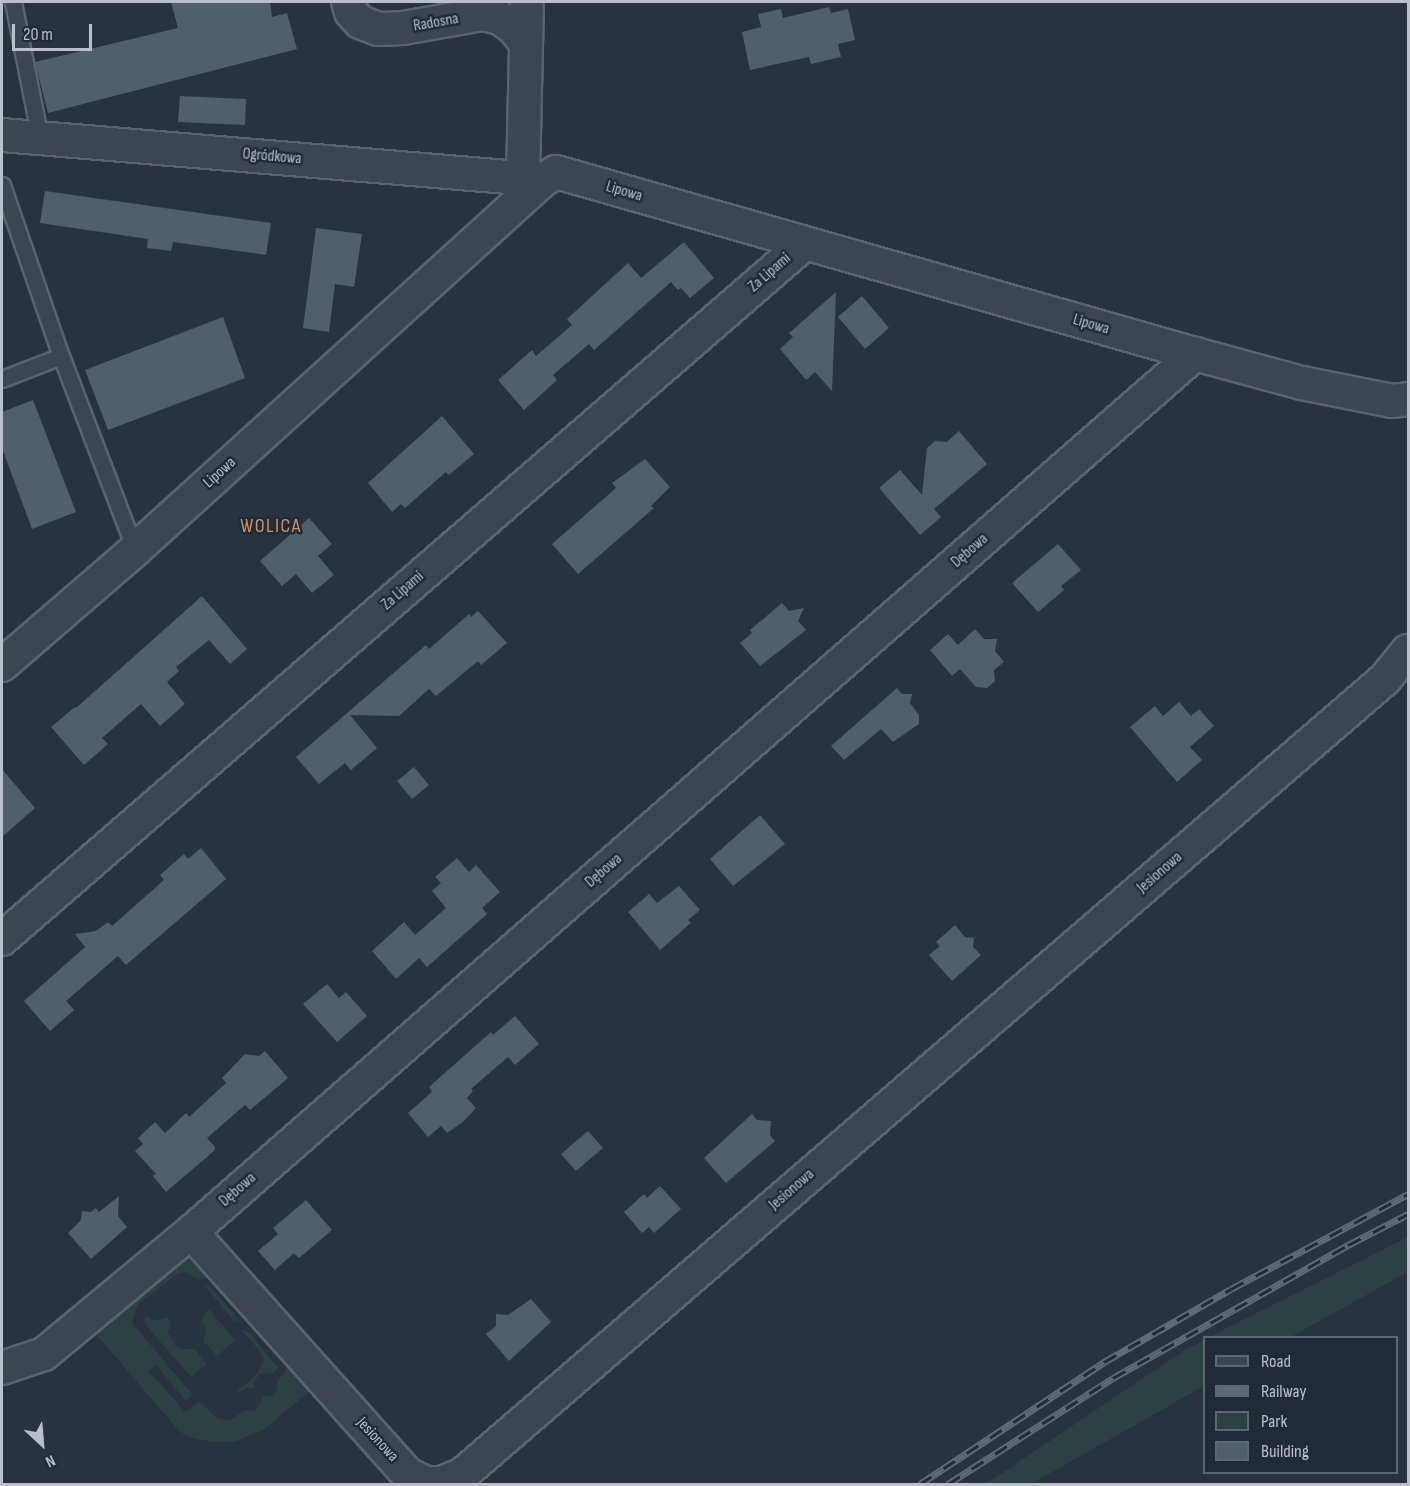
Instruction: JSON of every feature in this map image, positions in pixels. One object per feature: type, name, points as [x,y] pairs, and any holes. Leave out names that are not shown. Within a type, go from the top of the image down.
[{"type":"street","name":"Radosna","points":[[348,2],[351,12],[360,22],[378,29],[404,28],[483,14],[500,18],[514,27],[526,44]]},
{"type":"street","points":[[527,2],[526,44],[533,179]]},
{"type":"street","name":"Ogródkowa","points":[[2,135],[533,179]]},
{"type":"street","name":"Lipowa","points":[[2,665],[135,550],[533,179],[556,172],[1302,383],[1392,401],[1408,399]]},
{"type":"street","name":"Za Lipami","points":[[2,939],[804,244]]},
{"type":"street","name":"Dębowa","points":[[2,1368],[44,1354],[191,1232],[1195,354]]},
{"type":"street","name":"Jesionowa","points":[[191,1232],[407,1474],[426,1483],[441,1483],[463,1474],[1384,680],[1408,651]]},
{"type":"lane","points":[[13,2],[40,138]]},
{"type":"lane","points":[[2,185],[61,356],[135,550]]},
{"type":"lane","points":[[2,379],[61,356]]},
{"type":"green space","points":[[1408,1237],[1408,1272],[1293,1336],[1211,1336]]},
{"type":"green space","points":[[181,1256],[198,1257],[212,1277],[198,1280],[186,1272],[179,1273],[138,1304],[132,1323],[193,1395],[186,1401],[156,1365],[149,1371],[185,1412],[199,1402],[216,1417],[230,1421],[243,1411],[256,1410],[262,1401],[261,1396],[272,1396],[276,1392],[278,1381],[287,1369],[287,1362],[319,1384],[263,1430],[235,1441],[213,1442],[196,1439],[180,1432],[90,1327]]},
{"type":"green space","points":[[205,1286],[210,1286],[241,1322],[233,1320]]},
{"type":"green space","points":[[209,1309],[235,1340],[217,1356],[203,1341],[206,1330],[202,1319]]},
{"type":"green space","points":[[145,1315],[153,1321],[168,1317],[171,1322],[168,1332],[174,1344],[180,1349],[195,1349],[207,1364],[191,1377],[145,1324]]},
{"type":"green space","points":[[241,1329],[250,1333],[278,1368],[273,1373],[260,1374],[254,1381],[254,1389],[247,1387],[235,1393],[255,1376],[264,1361],[262,1354]]},
{"type":"green space","points":[[1203,1341],[1203,1387],[1031,1484],[986,1484],[1185,1350]]},
{"type":"building","points":[[171,2],[270,2],[272,17],[287,13],[297,49],[48,113],[35,62],[178,28]]},
{"type":"building","points":[[829,7],[831,13],[848,9],[855,40],[838,44],[841,57],[811,64],[809,57],[750,70],[742,32],[761,27],[758,14],[781,9],[783,18]]},
{"type":"building","points":[[180,96],[246,99],[245,125],[178,122]]},
{"type":"building","points":[[45,191],[271,223],[266,255],[173,242],[171,251],[147,248],[148,239],[40,223]]},
{"type":"building","points":[[316,228],[362,234],[354,287],[335,284],[329,332],[303,328]]},
{"type":"building","points":[[684,242],[714,278],[690,298],[681,288],[678,290],[671,282],[594,350],[589,344],[553,375],[557,380],[524,410],[498,380],[532,350],[536,356],[572,325],[567,319],[628,263],[641,278]]},
{"type":"building","points":[[836,292],[832,391],[815,372],[806,380],[780,349],[793,337],[789,333]]},
{"type":"building","points":[[862,296],[889,328],[865,349],[838,317]]},
{"type":"building","points":[[223,317],[245,378],[108,430],[85,370]]},
{"type":"building","points":[[33,400],[76,512],[32,529],[2,448],[2,412]]},
{"type":"building","points":[[442,416],[474,454],[449,475],[446,472],[405,508],[401,504],[392,512],[368,483]]},
{"type":"building","points":[[959,431],[987,464],[934,509],[941,517],[920,535],[879,488],[900,470],[922,495],[927,448],[935,441],[947,442]]},
{"type":"building","points":[[645,459],[670,487],[651,506],[654,508],[578,574],[552,544],[616,488],[612,483]]},
{"type":"building","points":[[309,518],[332,544],[318,556],[334,575],[312,593],[296,574],[282,586],[260,561]]},
{"type":"building","points":[[1058,544],[1081,570],[1061,586],[1064,590],[1038,612],[1012,583]]},
{"type":"building","points":[[202,596],[247,649],[230,664],[209,640],[176,667],[179,671],[167,682],[185,704],[160,726],[141,704],[102,738],[108,744],[84,765],[51,727],[76,708]]},
{"type":"building","points":[[782,603],[789,611],[804,608],[798,621],[806,630],[760,666],[740,643],[752,633],[750,630]]},
{"type":"building","points":[[478,611],[507,643],[481,665],[478,661],[436,696],[429,689],[399,716],[350,715],[377,748],[351,770],[345,763],[319,784],[296,757],[426,645],[429,649],[469,614],[471,617]]},
{"type":"building","points":[[975,629],[984,639],[997,639],[995,651],[1004,662],[994,670],[995,681],[987,688],[976,687],[960,669],[952,676],[930,650],[948,634],[958,645]]},
{"type":"building","points":[[897,688],[902,694],[912,694],[910,703],[919,715],[919,724],[893,742],[881,729],[844,760],[831,746]]},
{"type":"building","points":[[1179,702],[1191,716],[1199,709],[1214,726],[1190,747],[1202,760],[1177,782],[1130,727],[1155,706],[1163,716]]},
{"type":"building","points":[[414,767],[429,785],[412,799],[397,781]]},
{"type":"building","points":[[2,769],[35,808],[2,837]]},
{"type":"building","points":[[760,815],[785,844],[733,886],[710,859]]},
{"type":"building","points":[[201,848],[226,879],[126,965],[118,956],[66,1001],[74,1010],[50,1031],[24,1001],[85,947],[75,934],[96,931],[108,922],[112,926],[164,880],[160,875],[184,854],[188,859]]},
{"type":"building","points":[[457,858],[469,872],[476,865],[500,892],[482,908],[487,914],[427,967],[419,958],[396,979],[372,951],[404,922],[415,935],[446,908],[432,891],[441,883],[435,877]]},
{"type":"building","points":[[679,886],[700,910],[688,920],[691,923],[660,950],[628,912],[649,894],[657,903]]},
{"type":"building","points":[[955,925],[965,937],[974,938],[973,947],[981,955],[952,981],[929,955],[940,946],[936,942]]},
{"type":"building","points":[[327,984],[339,998],[346,992],[367,1016],[337,1042],[303,1004]]},
{"type":"building","points":[[515,1016],[539,1044],[515,1065],[508,1057],[471,1089],[473,1091],[467,1098],[476,1108],[463,1122],[447,1133],[441,1126],[428,1137],[408,1113],[432,1092],[429,1087],[491,1032],[493,1035]]},
{"type":"building","points":[[265,1051],[288,1078],[250,1110],[245,1105],[207,1138],[215,1147],[214,1151],[166,1192],[153,1176],[156,1174],[135,1151],[143,1144],[138,1138],[155,1122],[165,1133],[186,1113],[189,1117],[226,1083],[222,1078],[245,1054],[259,1056]]},
{"type":"building","points":[[752,1114],[757,1120],[771,1121],[770,1135],[775,1141],[726,1183],[704,1158]]},
{"type":"building","points":[[588,1131],[603,1148],[576,1171],[561,1154]]},
{"type":"building","points":[[660,1186],[681,1209],[654,1233],[649,1227],[642,1233],[624,1212],[644,1194],[647,1198]]},
{"type":"building","points":[[119,1196],[118,1216],[127,1227],[91,1259],[68,1233],[81,1220],[82,1211],[91,1212],[96,1208],[99,1212]]},
{"type":"building","points":[[306,1200],[332,1230],[299,1258],[294,1253],[275,1270],[258,1251],[278,1234],[273,1228]]},
{"type":"building","points":[[531,1299],[551,1322],[509,1361],[486,1334],[496,1326],[496,1314],[508,1315]]},
{"type":"railway","points":[[920,1484],[1104,1362],[1231,1289],[1408,1194]]},
{"type":"railway","points":[[948,1484],[1113,1378],[1348,1245],[1408,1214]]},
{"type":"district","name":"WOLICA","points":[[271,526]]}]
